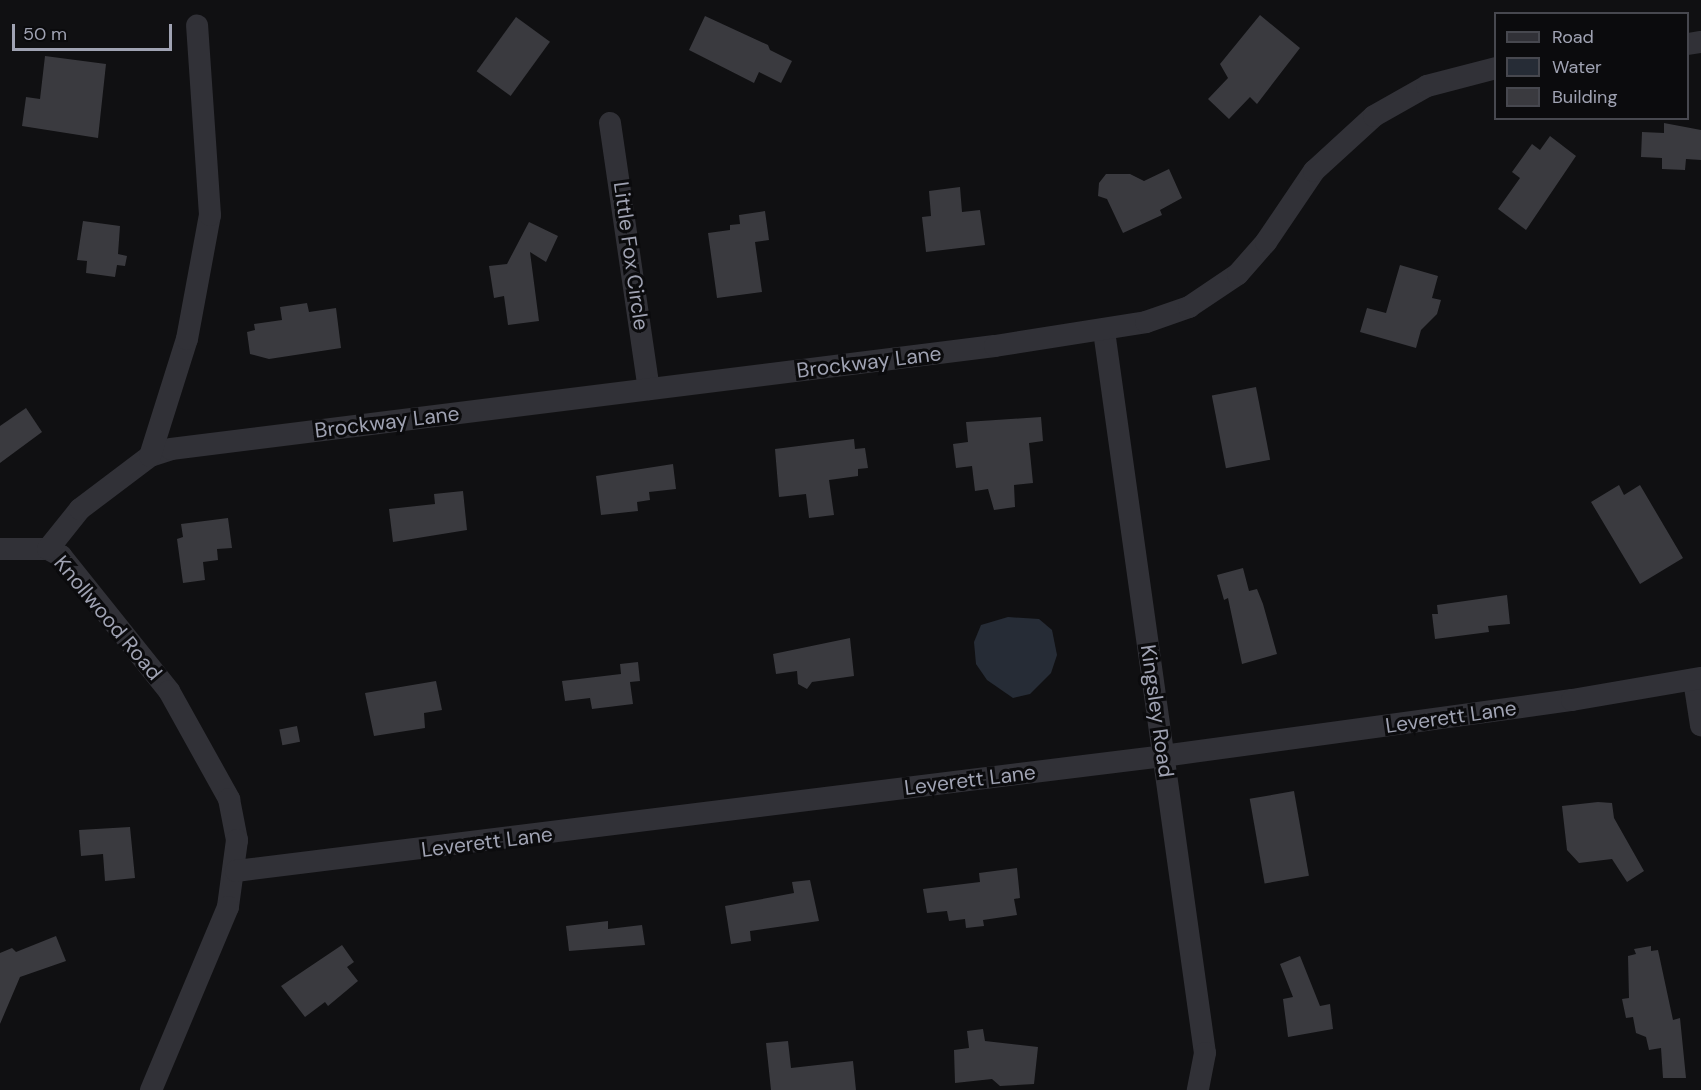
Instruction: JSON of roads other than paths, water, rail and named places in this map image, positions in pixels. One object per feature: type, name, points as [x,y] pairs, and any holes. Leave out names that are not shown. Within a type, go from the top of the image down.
[{"type":"street","points":[[150,456],[187,339],[206,252],[210,215],[206,109],[197,25]]},
{"type":"street","name":"Brockway Lane","points":[[150,456],[171,449],[1104,331],[1189,307],[1238,274],[1329,154],[1374,116],[1427,86],[1494,69]]},
{"type":"street","name":"Little Fox Circle","points":[[610,123],[649,389]]},
{"type":"street","name":"Kingsley Road","points":[[1104,331],[1205,1053],[1198,1090]]},
{"type":"street","name":"Knollwood Road","points":[[150,456],[80,509],[48,549],[61,556],[169,691],[220,777],[237,840],[236,870],[228,907],[151,1090]]},
{"type":"street","points":[[0,549],[48,549]]},
{"type":"street","points":[[1697,679],[1701,726]]},
{"type":"street","name":"Leverett Lane","points":[[236,870],[1163,756],[1697,679]]},
{"type":"water","points":[[1008,617],[1039,619],[1052,630],[1057,655],[1051,673],[1030,694],[1013,698],[987,680],[976,664],[974,642],[981,625]]}]
